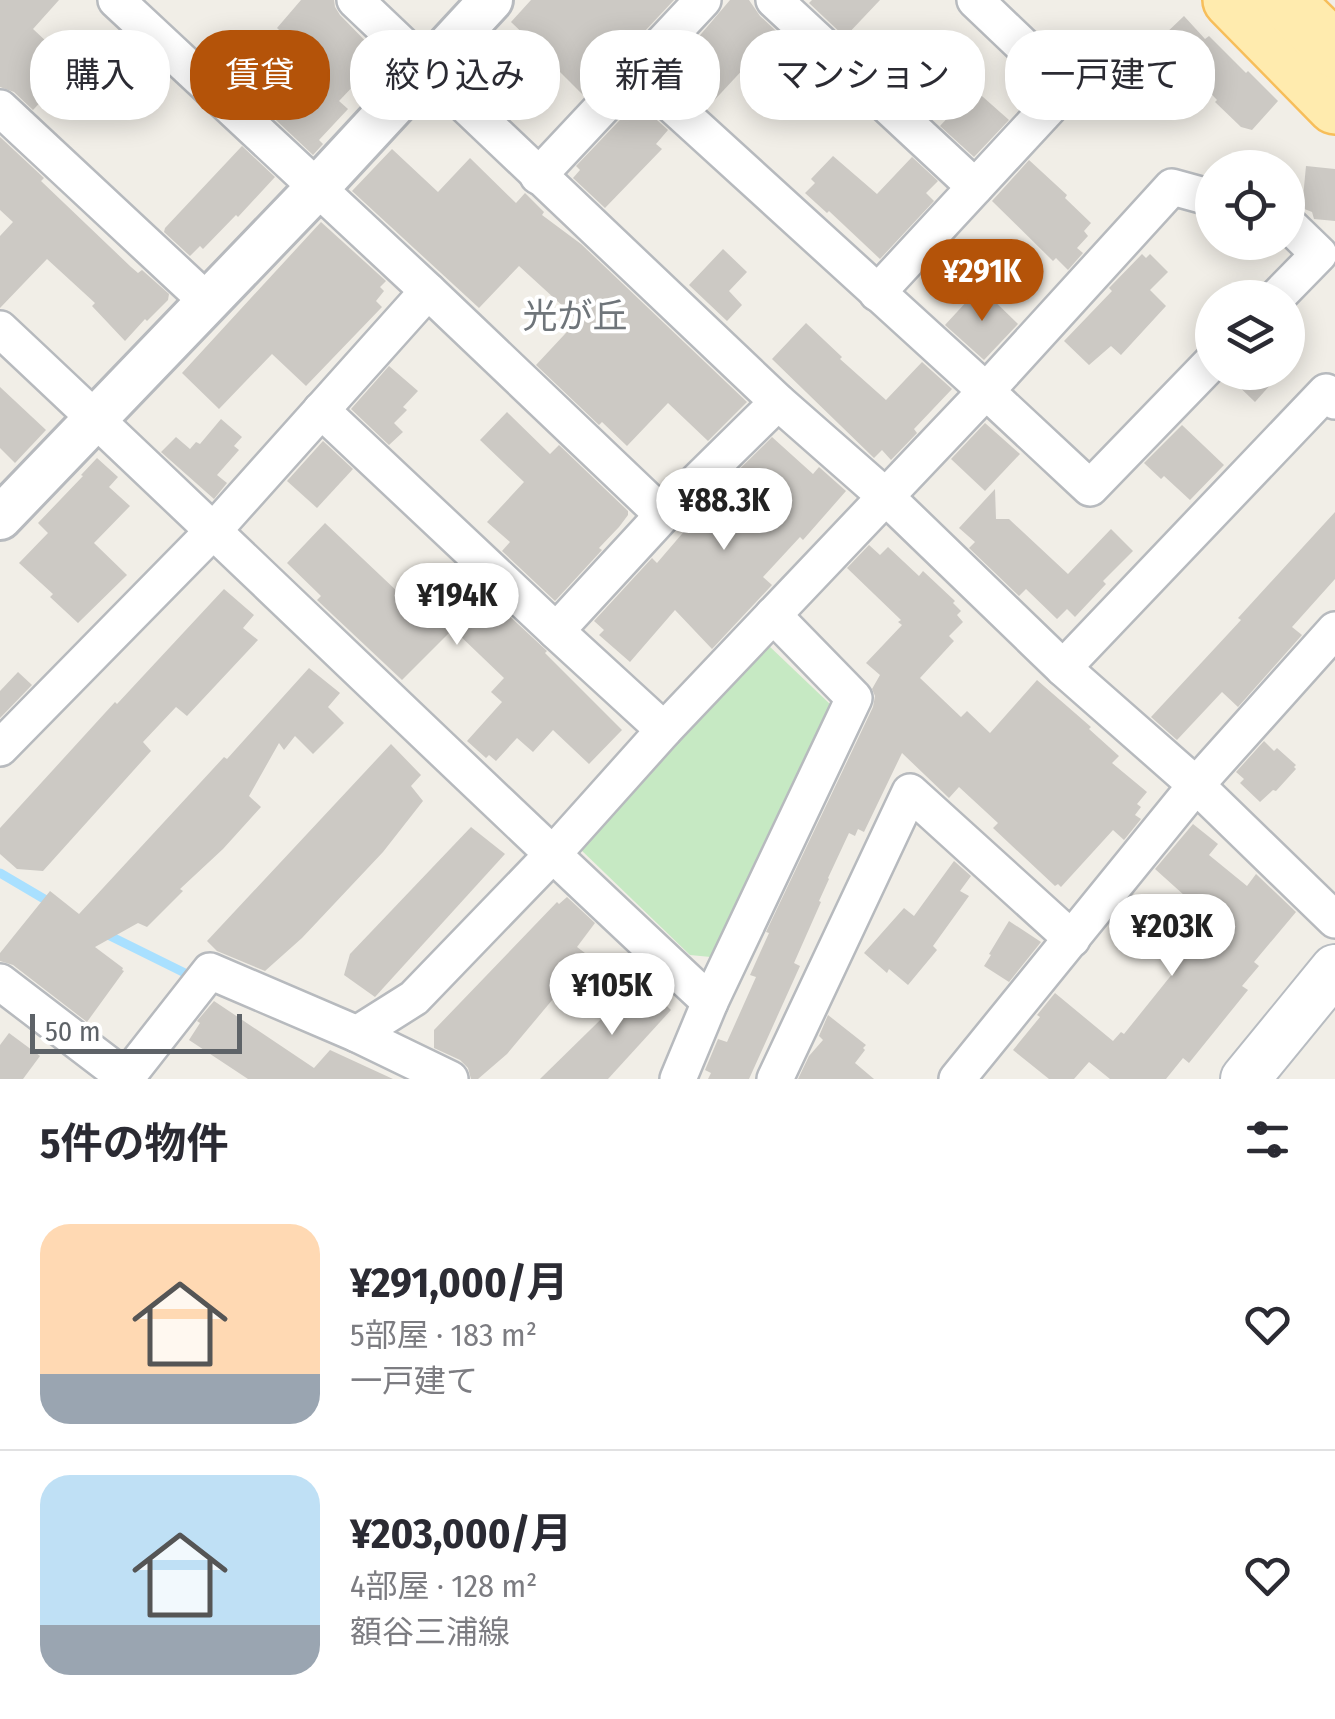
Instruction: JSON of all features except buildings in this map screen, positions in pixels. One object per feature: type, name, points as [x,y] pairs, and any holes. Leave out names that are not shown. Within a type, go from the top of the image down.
[{"type":"main road","points":[[1231,0],[1335,106]]},
{"type":"main road","points":[[1284,0],[1335,50]]},
{"type":"main road","points":[[1246,1079],[1335,970]]},
{"type":"street","points":[[116,0],[663,515]]},
{"type":"street","points":[[355,0],[385,30]]},
{"type":"street","points":[[463,30],[491,0]]},
{"type":"street","points":[[675,30],[703,0]]},
{"type":"street","points":[[774,0],[975,187]]},
{"type":"street","points":[[877,292],[1067,88],[975,0]]},
{"type":"street","points":[[0,108],[208,302]]},
{"type":"street","points":[[0,518],[380,120]]},
{"type":"street","points":[[479,120],[778,402],[886,496],[1062,668],[1196,785],[1335,920]]},
{"type":"street","points":[[538,176],[591,120]]},
{"type":"street","points":[[689,120],[1090,488],[1195,380]]},
{"type":"street","points":[[357,1034],[414,998],[552,855],[1172,187],[1195,193]]},
{"type":"street","points":[[1293,280],[1318,254],[1305,241]]},
{"type":"street","points":[[0,748],[214,530],[428,291]]},
{"type":"street","points":[[0,329],[710,1002]]},
{"type":"street","points":[[1062,668],[1326,392],[1335,401]]},
{"type":"street","points":[[556,631],[663,515],[778,402]]},
{"type":"street","points":[[321,410],[664,730]]},
{"type":"street","points":[[678,1079],[710,1002],[854,698],[773,615]]},
{"type":"street","points":[[957,1079],[1196,785],[1335,630]]},
{"type":"street","points":[[775,1079],[910,792],[1072,939]]},
{"type":"street","points":[[0,982],[127,1079],[210,971],[450,1079]]},
{"type":"green space","points":[[767,644],[832,706],[721,958],[690,955],[578,847]]},
{"type":"waterway","points":[[0,873],[51,903]]},
{"type":"waterway","points":[[104,933],[193,977]]},
{"type":"district","name":"光が丘","points":[[575,316]]}]
